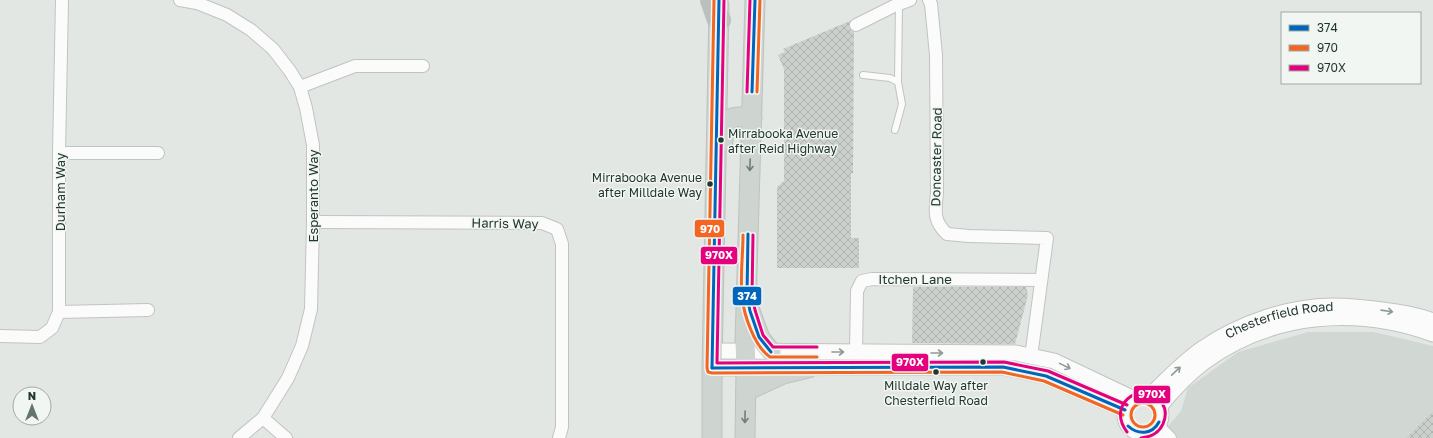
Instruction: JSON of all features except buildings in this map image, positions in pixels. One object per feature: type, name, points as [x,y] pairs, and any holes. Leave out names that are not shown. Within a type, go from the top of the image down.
[{"type":"main road","points":[[745,438],[747,296],[755,0]]},
{"type":"main road","points":[[712,438],[712,360],[716,198],[717,7]]},
{"type":"main road","points":[[716,198],[726,123],[730,119],[736,117],[752,118]]},
{"type":"main road","points":[[747,296],[750,311],[760,338],[771,352]]},
{"type":"main road","points":[[746,391],[783,374],[808,368]]},
{"type":"street","name":"Durham Way","points":[[0,336],[40,337],[52,328],[60,312],[62,0]]},
{"type":"street","name":"Esperanto Way","points":[[180,0],[197,3],[227,14],[252,30],[273,49],[300,87],[306,108],[313,145],[314,222],[311,309],[302,346],[288,378],[263,418],[239,438]]},
{"type":"street","name":"Doncaster Road","points":[[929,0],[931,4],[936,55],[937,193],[935,214],[940,227],[947,234],[1047,238],[1031,357]]},
{"type":"street","points":[[856,25],[904,2]]},
{"type":"street","points":[[300,87],[355,66],[423,66]]},
{"type":"street","points":[[60,153],[158,153]]},
{"type":"street","name":"Harris Way","points":[[314,222],[542,223],[557,229],[562,244],[562,427],[559,438]]},
{"type":"street","name":"Itchen Lane","points":[[856,352],[857,290],[862,282],[872,279],[1041,280]]},
{"type":"street","name":"Chesterfield Road","points":[[1142,404],[1202,349],[1222,344],[1239,328],[1285,312],[1332,306],[1356,306],[1394,312],[1433,334]]},
{"type":"street","points":[[60,312],[148,310]]},
{"type":"street","name":"Chesterfield Road","points":[[1410,321],[1433,321]]},
{"type":"street","points":[[746,360],[771,352],[1016,353],[1031,357],[1054,360],[1160,413],[1160,420],[1142,433]]},
{"type":"street","points":[[712,360],[746,360],[808,368],[1003,367],[1046,376],[1142,404]]},
{"type":"street","points":[[1142,404],[1124,415],[1142,433],[1170,438]]},
{"type":"street","points":[[263,418],[286,438]]},
{"type":"lane","points":[[895,130],[902,104],[898,82],[904,2]]},
{"type":"lane","points":[[863,75],[890,78],[898,82]]},
{"type":"shaded area","points":[[1308,332],[1374,332],[1433,346],[1433,438],[1158,438],[1181,411],[1188,388],[1238,352]]},
{"type":"transit line","name":"970","points":[[714,0],[708,372],[1002,372],[1044,381],[1123,415]]},
{"type":"transit line","name":"374","points":[[712,368],[719,0]]},
{"type":"transit line","name":"970X","points":[[724,0],[717,363],[1004,362],[1048,371],[1127,405]]},
{"type":"transit line","name":"970X","points":[[747,92],[750,0]]},
{"type":"transit line","name":"374","points":[[752,92],[755,0]]},
{"type":"transit line","name":"970","points":[[757,92],[760,0]]},
{"type":"transit line","name":"374","points":[[748,234],[747,296],[750,311],[759,337],[771,352]]},
{"type":"transit line","name":"970","points":[[743,235],[741,274],[742,297],[751,330],[759,346],[770,357],[817,357]]},
{"type":"transit line","name":"970X","points":[[753,235],[752,296],[763,335],[773,347],[817,347]]},
{"type":"transit line","name":"374","points":[[712,368],[1003,367],[1046,376],[1125,410]]},
{"type":"transit line","name":"970X","points":[[1127,432],[1121,421],[1121,411],[1124,403],[1131,396],[1139,393],[1147,393],[1156,396],[1164,408],[1164,421],[1157,432],[1151,436],[1141,438]]},
{"type":"transit line","name":"970","points":[[1143,403],[1152,406],[1155,415],[1152,424],[1143,427],[1134,424],[1131,415],[1134,406],[1143,403]]},
{"type":"transit line","name":"374","points":[[1128,426],[1136,431],[1145,432],[1153,429],[1159,422]]},
{"type":"place","name":"Mirrabooka Avenue after Reid Highway","points":[[721,140]]},
{"type":"place","name":"Mirrabooka Avenue after Milldale Way","points":[[710,184]]},
{"type":"place","name":"Milldale Way after Chesterfield Road","points":[[936,372]]}]
